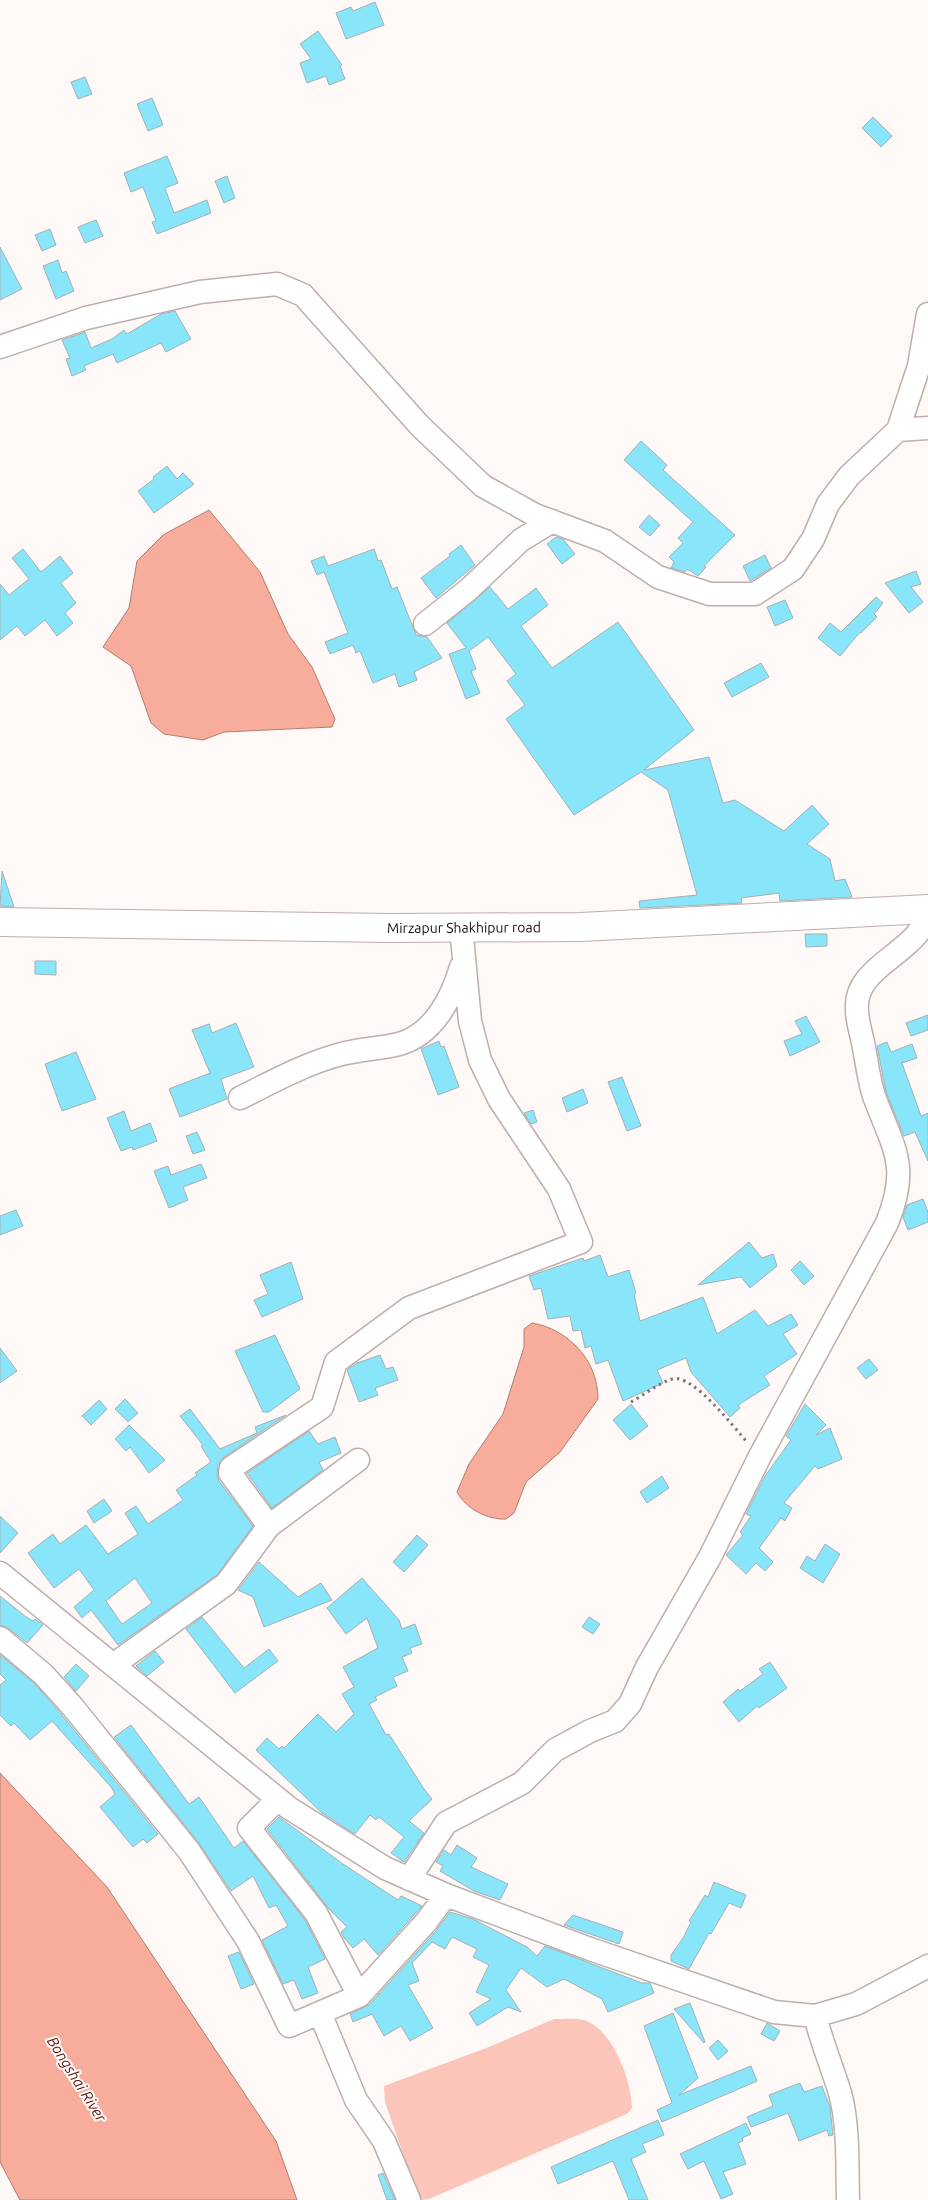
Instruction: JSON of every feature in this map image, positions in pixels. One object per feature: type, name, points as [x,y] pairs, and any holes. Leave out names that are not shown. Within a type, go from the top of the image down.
[{"type":"main road","name":"Mirzapur Shakhipur road","points":[[0,922],[580,927],[928,909]]},
{"type":"street","points":[[0,347],[86,318],[200,292],[277,284],[303,295],[420,426],[483,486],[535,515],[605,541],[658,577],[710,594],[755,594],[793,568],[813,539],[828,504],[848,476],[898,430],[919,366],[928,314]]},
{"type":"street","points":[[898,430],[928,428]]},
{"type":"street","points":[[424,624],[468,590],[521,540],[552,521]]},
{"type":"street","points":[[409,1879],[446,1823],[522,1783],[555,1750],[590,1731],[615,1721],[630,1704],[647,1667],[710,1557],[760,1456],[887,1223],[897,1197],[898,1159],[873,1094],[856,1010],[858,991],[869,977],[923,928],[927,920],[928,909]]},
{"type":"street","points":[[269,1526],[230,1473],[231,1468],[322,1407],[336,1362],[409,1308],[581,1242],[560,1189],[499,1099],[480,1060],[470,1021],[461,927]]},
{"type":"street","points":[[240,1098],[279,1078],[338,1054],[401,1043],[417,1035],[441,1013],[455,988],[464,956]]},
{"type":"street","points":[[113,1665],[226,1584],[269,1526],[358,1460]]},
{"type":"street","points":[[0,1573],[278,1799],[353,1850],[385,1868],[446,1895],[590,1948],[774,2012],[815,2016],[856,2004],[928,1966]]},
{"type":"street","points":[[0,1638],[43,1674],[72,1706],[189,1850],[248,1941],[289,2026],[359,1996],[426,1922],[446,1895]]},
{"type":"street","points":[[278,1799],[249,1828],[316,1913],[359,1996]]},
{"type":"street","points":[[320,2013],[356,2100],[384,2141],[408,2200]]},
{"type":"street","points":[[815,2016],[824,2051],[840,2094],[847,2145],[848,2200]]},
{"type":"path","points":[[631,1402],[673,1379],[684,1379],[696,1386],[760,1456]]},
{"type":"shaded area","points":[[554,2019],[584,2020],[594,2025],[604,2034],[612,2045],[624,2071],[629,2085],[632,2108],[627,2114],[429,2199],[419,2200],[385,2102],[384,2086],[489,2047]]},
{"type":"water","points":[[209,510],[260,572],[288,634],[312,667],[335,719],[332,727],[224,732],[203,740],[164,734],[151,723],[131,666],[103,647],[129,608],[137,561],[163,535]]},
{"type":"water","points":[[532,1323],[545,1326],[569,1339],[587,1359],[597,1385],[598,1399],[560,1452],[526,1482],[514,1513],[506,1519],[492,1518],[466,1504],[457,1492],[469,1464],[503,1414],[524,1347],[524,1329]]},
{"type":"water","name":"Bongshai River","points":[[0,1773],[107,1887],[276,2141],[297,2200],[20,2200],[0,2162]]},
{"type":"building","points":[[375,2],[384,25],[346,39],[336,13],[351,7],[353,11]]},
{"type":"building","points":[[318,31],[342,65],[340,66],[345,79],[329,85],[326,76],[307,83],[300,63],[311,59],[300,44]]},
{"type":"building","points":[[85,77],[92,94],[78,99],[71,82]]},
{"type":"building","points":[[152,98],[163,125],[148,131],[137,104]]},
{"type":"building","points":[[873,117],[892,136],[881,147],[862,128]]},
{"type":"building","points":[[167,156],[178,183],[165,188],[174,213],[207,200],[211,213],[157,234],[152,222],[156,221],[143,187],[131,192],[124,173]]},
{"type":"building","points":[[227,176],[235,198],[224,203],[215,181]]},
{"type":"building","points":[[96,220],[103,236],[85,243],[78,227]]},
{"type":"building","points":[[50,229],[56,245],[42,251],[35,235]]},
{"type":"building","points":[[0,247],[22,289],[0,300]]},
{"type":"building","points":[[58,260],[62,273],[66,271],[74,291],[56,299],[43,266]]},
{"type":"building","points":[[175,311],[191,339],[166,352],[161,343],[117,363],[113,354],[84,366],[86,370],[72,376],[66,359],[70,358],[62,340],[85,332],[91,348],[112,339],[124,330],[127,334],[161,314]]},
{"type":"building","points":[[641,441],[667,465],[663,470],[735,535],[704,566],[706,567],[698,576],[687,569],[685,572],[671,568],[674,562],[669,557],[683,543],[678,538],[693,522],[624,460]]},
{"type":"building","points":[[167,466],[177,479],[183,473],[194,484],[154,513],[138,491]]},
{"type":"building","points":[[649,515],[660,525],[650,536],[639,527]]},
{"type":"building","points":[[556,537],[563,539],[575,554],[562,564],[547,544]]},
{"type":"building","points":[[461,545],[475,565],[436,598],[421,578]]},
{"type":"building","points":[[23,549],[41,572],[60,556],[73,573],[61,583],[76,603],[65,613],[73,623],[57,636],[45,620],[25,636],[17,626],[0,640],[0,584],[9,595],[29,579],[12,558]]},
{"type":"building","points":[[374,549],[378,561],[381,560],[392,589],[397,587],[416,635],[427,637],[442,658],[414,672],[417,680],[399,687],[395,674],[373,683],[360,651],[356,653],[353,645],[330,654],[325,642],[348,633],[324,572],[317,575],[311,561],[324,556],[328,566]]},
{"type":"building","points":[[765,555],[771,568],[750,581],[743,566]]},
{"type":"building","points":[[916,571],[921,584],[911,587],[923,602],[909,613],[885,583]]},
{"type":"building","points":[[490,587],[508,609],[536,588],[548,605],[521,626],[552,668],[618,622],[694,730],[644,770],[709,757],[723,803],[735,800],[784,831],[812,805],[829,824],[807,844],[830,859],[835,881],[845,879],[852,897],[780,901],[779,893],[741,898],[742,903],[640,908],[639,901],[697,895],[668,790],[641,772],[574,815],[506,719],[525,705],[507,681],[516,674],[488,637],[469,651],[476,669],[471,671],[480,693],[466,699],[449,654],[466,648],[447,623]]},
{"type":"building","points":[[876,597],[883,603],[874,614],[877,617],[860,632],[840,656],[818,638],[830,623],[841,632]]},
{"type":"building","points":[[785,600],[793,618],[775,626],[767,607]]},
{"type":"building","points":[[761,663],[769,677],[732,697],[724,683]]},
{"type":"building","points":[[2,871],[14,907],[0,906]]},
{"type":"building","points":[[805,934],[827,934],[827,946],[806,947]]},
{"type":"building","points":[[35,961],[56,961],[56,975],[35,974]]},
{"type":"building","points":[[928,1015],[928,1030],[911,1036],[906,1023]]},
{"type":"building","points":[[806,1016],[820,1042],[790,1056],[784,1041],[802,1034],[795,1021]]},
{"type":"building","points":[[236,1023],[254,1067],[221,1079],[227,1099],[180,1117],[169,1089],[210,1073],[192,1030],[209,1024],[212,1033]]},
{"type":"building","points":[[439,1041],[441,1047],[444,1046],[459,1087],[438,1095],[421,1049]]},
{"type":"building","points":[[887,1042],[891,1052],[912,1044],[917,1058],[902,1063],[921,1116],[928,1113],[928,1161],[915,1132],[904,1136],[886,1092],[877,1046]]},
{"type":"building","points":[[76,1052],[96,1099],[62,1111],[45,1064]]},
{"type":"building","points":[[622,1077],[641,1126],[627,1131],[608,1082]]},
{"type":"building","points":[[583,1089],[588,1103],[567,1112],[562,1098]]},
{"type":"building","points":[[533,1110],[537,1122],[531,1124],[524,1113]]},
{"type":"building","points":[[124,1111],[131,1131],[150,1123],[157,1141],[133,1150],[132,1147],[121,1151],[107,1118]]},
{"type":"building","points":[[197,1132],[205,1150],[193,1154],[186,1136]]},
{"type":"building","points":[[201,1164],[207,1178],[183,1187],[188,1200],[169,1208],[154,1171],[168,1166],[171,1175]]},
{"type":"building","points":[[923,1199],[928,1212],[928,1222],[908,1230],[903,1217],[907,1205]]},
{"type":"building","points":[[16,1210],[23,1226],[0,1235],[0,1216]]},
{"type":"building","points":[[749,1242],[762,1258],[773,1254],[777,1266],[750,1288],[741,1277],[698,1285]]},
{"type":"building","points":[[600,1255],[608,1277],[629,1270],[636,1293],[634,1294],[640,1321],[703,1297],[717,1334],[755,1310],[768,1326],[791,1314],[798,1325],[783,1334],[797,1354],[764,1376],[770,1385],[738,1405],[740,1408],[730,1417],[691,1372],[686,1358],[657,1370],[663,1383],[623,1401],[608,1360],[596,1364],[591,1346],[585,1348],[581,1330],[573,1331],[570,1316],[548,1319],[541,1288],[534,1290],[529,1276],[583,1258],[584,1261]]},
{"type":"building","points":[[800,1261],[814,1276],[804,1285],[791,1270]]},
{"type":"building","points":[[291,1262],[303,1299],[262,1317],[254,1300],[268,1294],[260,1275]]},
{"type":"building","points":[[275,1335],[300,1389],[269,1412],[263,1412],[235,1351]]},
{"type":"building","points":[[0,1348],[17,1371],[0,1383]]},
{"type":"building","points":[[380,1355],[386,1369],[393,1367],[398,1380],[375,1388],[378,1395],[359,1402],[347,1370],[357,1363]]},
{"type":"building","points":[[869,1359],[878,1370],[866,1379],[857,1368]]},
{"type":"building","points":[[125,1399],[138,1413],[128,1422],[115,1409]]},
{"type":"building","points":[[99,1400],[107,1409],[91,1425],[82,1416]]},
{"type":"building","points":[[631,1404],[648,1426],[630,1440],[613,1420]]},
{"type":"building","points":[[805,1404],[826,1425],[816,1435],[830,1428],[842,1459],[818,1469],[815,1466],[784,1503],[792,1508],[785,1521],[781,1518],[759,1548],[773,1562],[765,1571],[756,1563],[746,1574],[726,1555],[743,1535],[740,1532],[751,1516],[746,1514],[765,1476],[791,1440],[786,1436]]},
{"type":"building","points":[[190,1409],[220,1449],[257,1433],[255,1427],[286,1415],[224,1457],[218,1465],[217,1475],[219,1481],[253,1526],[217,1575],[118,1645],[91,1610],[82,1618],[74,1607],[94,1590],[79,1569],[54,1588],[28,1553],[53,1534],[60,1544],[86,1525],[108,1554],[138,1534],[125,1513],[136,1506],[148,1524],[183,1500],[176,1490],[211,1462],[201,1446],[203,1445],[180,1416]],"holes":[[[135,1578],[152,1603],[122,1624],[106,1601]]]},
{"type":"building","points":[[129,1425],[165,1460],[149,1473],[130,1447],[126,1451],[115,1439]]},
{"type":"building","points":[[309,1431],[318,1444],[335,1437],[341,1453],[319,1462],[323,1470],[272,1508],[247,1473]]},
{"type":"building","points":[[662,1476],[669,1488],[647,1503],[640,1492]]},
{"type":"building","points":[[104,1499],[112,1511],[94,1523],[87,1511]]},
{"type":"building","points":[[0,1516],[18,1533],[0,1553]]},
{"type":"building","points":[[417,1535],[428,1545],[404,1572],[393,1562]]},
{"type":"building","points":[[825,1544],[840,1554],[823,1583],[800,1568],[807,1556],[815,1561]]},
{"type":"building","points":[[259,1562],[298,1597],[321,1583],[332,1600],[264,1627],[253,1597],[238,1590]]},
{"type":"building","points":[[362,1578],[399,1620],[402,1629],[415,1624],[422,1644],[410,1648],[412,1653],[402,1657],[408,1671],[393,1677],[397,1686],[375,1697],[377,1700],[369,1704],[386,1735],[389,1734],[432,1799],[409,1821],[424,1833],[404,1862],[391,1853],[404,1837],[379,1817],[376,1820],[370,1815],[355,1834],[322,1813],[256,1750],[267,1738],[279,1749],[282,1746],[284,1748],[318,1714],[336,1732],[354,1714],[342,1694],[354,1687],[343,1667],[378,1648],[367,1618],[346,1634],[327,1608]]},
{"type":"building","points":[[0,1596],[25,1616],[33,1621],[35,1619],[43,1625],[27,1643],[8,1628],[0,1625]]},
{"type":"building","points":[[202,1617],[244,1668],[269,1649],[278,1661],[235,1693],[186,1629]]},
{"type":"building","points":[[589,1617],[600,1624],[593,1634],[582,1627]]},
{"type":"building","points":[[155,1651],[164,1662],[147,1676],[136,1666]]},
{"type":"building","points":[[0,1655],[34,1683],[158,1834],[147,1843],[143,1839],[133,1847],[100,1807],[115,1794],[111,1787],[52,1721],[30,1740],[14,1723],[11,1726],[0,1715],[0,1685],[6,1680],[0,1674]]},
{"type":"building","points":[[770,1662],[787,1688],[759,1708],[757,1706],[739,1722],[723,1702],[738,1689],[740,1691],[763,1674],[759,1669]]},
{"type":"building","points":[[76,1664],[89,1676],[76,1691],[64,1677]]},
{"type":"building","points":[[131,1725],[189,1804],[199,1797],[234,1848],[243,1841],[305,1920],[325,1959],[308,1967],[318,1993],[302,1999],[294,1980],[283,1984],[262,1940],[288,1926],[276,1905],[269,1908],[253,1876],[231,1891],[199,1843],[114,1737]]},
{"type":"building","points":[[279,1817],[343,1864],[398,1900],[401,1896],[422,1906],[378,1955],[364,1939],[353,1948],[344,1938],[341,1932],[347,1927],[329,1909],[267,1829]]},
{"type":"building","points":[[457,1845],[477,1858],[471,1867],[508,1884],[500,1900],[474,1891],[440,1871],[443,1866],[436,1862],[444,1850],[451,1855]]},
{"type":"building","points":[[714,1882],[746,1895],[741,1908],[729,1903],[711,1934],[709,1933],[689,1969],[671,1961],[671,1955],[683,1938],[691,1922],[689,1921],[705,1895],[708,1897]]},
{"type":"building","points":[[450,1912],[473,1919],[527,1947],[537,1956],[545,1946],[642,1983],[650,1983],[654,1993],[608,2012],[602,1999],[564,1979],[547,1987],[521,1968],[506,1990],[521,2012],[508,2007],[477,2026],[469,2013],[491,1999],[476,1992],[489,1965],[473,1957],[477,1949],[452,1937],[445,1949],[432,1942],[412,1963],[419,1981],[408,1985],[433,2028],[410,2041],[401,2026],[384,2036],[372,2014],[353,2022],[350,2014],[369,2005],[436,1931]]},
{"type":"building","points":[[573,1915],[623,1932],[619,1944],[564,1925]]},
{"type":"building","points":[[239,1952],[254,1984],[241,1989],[228,1956]]},
{"type":"building","points":[[690,2003],[705,2042],[704,2043],[674,2009]]},
{"type":"building","points":[[673,2013],[698,2078],[679,2095],[751,2066],[757,2081],[662,2122],[657,2110],[672,2103],[644,2026]]},
{"type":"building","points":[[767,2023],[780,2031],[774,2041],[761,2034]]},
{"type":"building","points":[[718,2040],[728,2051],[718,2060],[709,2048]]},
{"type":"building","points":[[800,2083],[804,2092],[822,2086],[830,2107],[833,2135],[829,2136],[827,2130],[799,2141],[788,2113],[751,2127],[747,2117],[773,2106],[769,2095]]},
{"type":"building","points":[[658,2120],[664,2135],[642,2144],[646,2152],[631,2159],[648,2200],[629,2200],[613,2161],[558,2184],[551,2167]]},
{"type":"building","points":[[746,2123],[751,2134],[742,2138],[743,2141],[738,2143],[746,2164],[723,2172],[733,2194],[721,2199],[704,2161],[688,2169],[680,2154]]},
{"type":"building","points":[[383,2173],[395,2200],[387,2200],[378,2175]]}]
